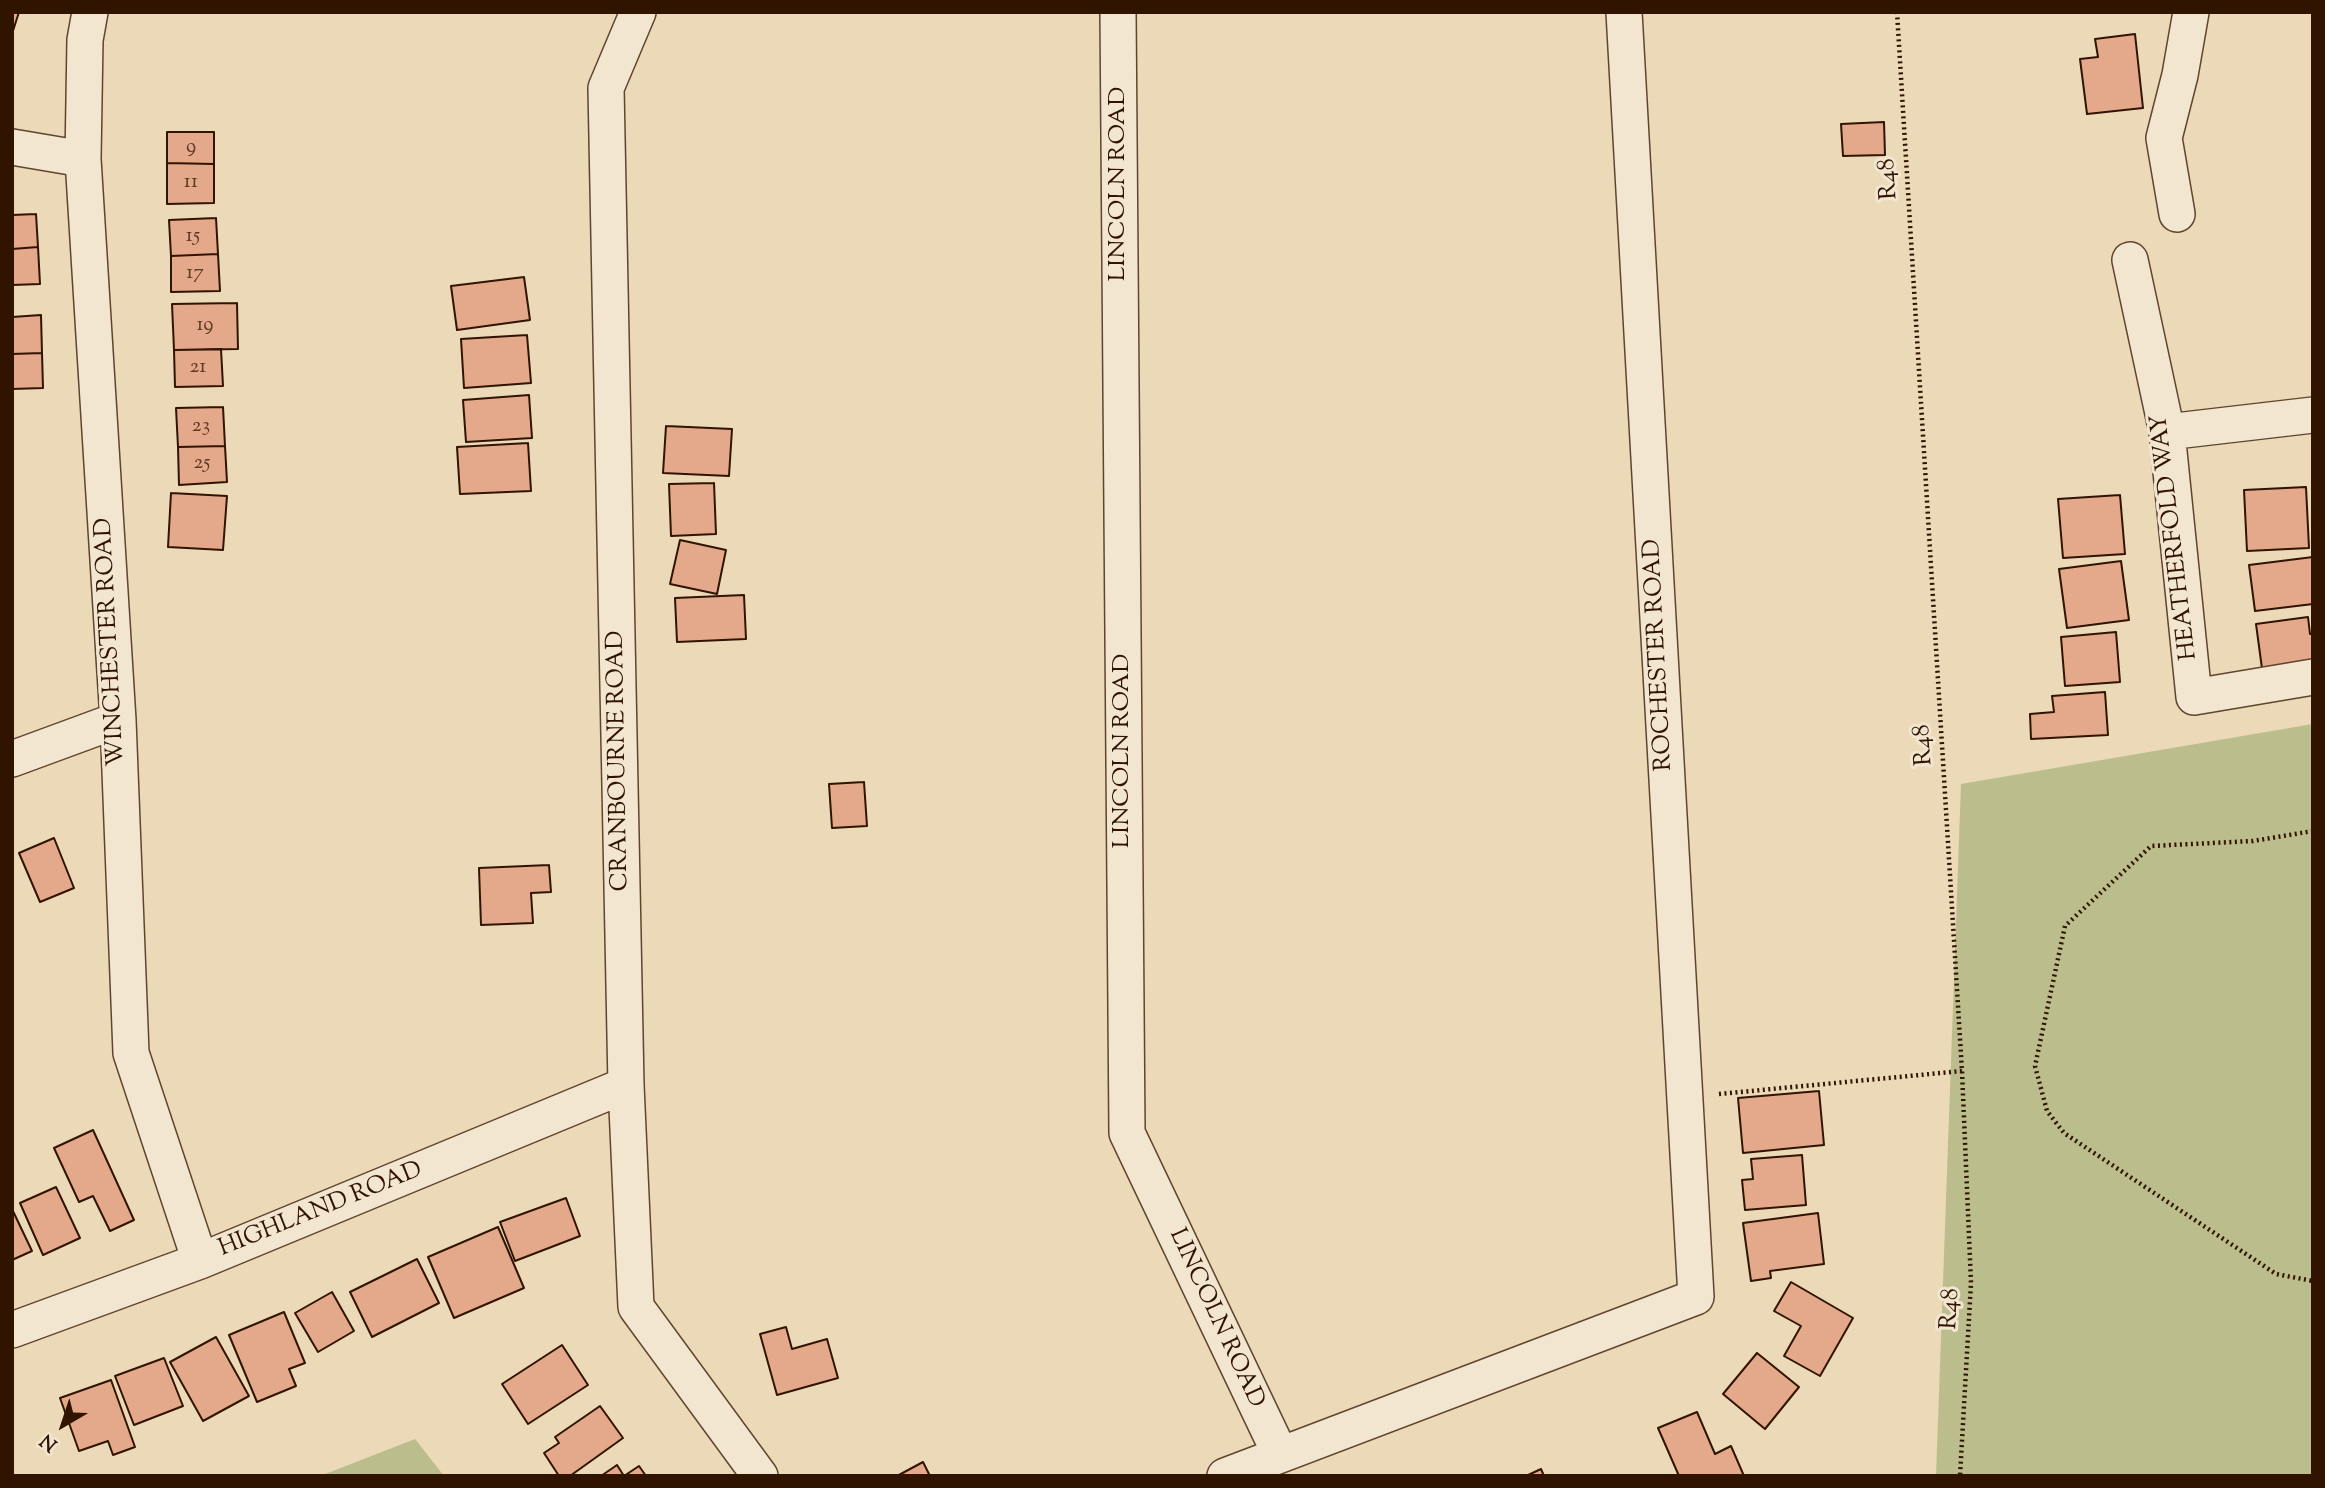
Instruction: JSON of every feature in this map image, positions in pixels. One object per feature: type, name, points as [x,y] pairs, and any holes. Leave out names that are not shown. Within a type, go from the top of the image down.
[{"type":"street","name":"WINCHESTER ROAD","points":[[90,12],[85,40],[83,159],[118,720],[131,1053],[200,1261]]},
{"type":"street","name":"CRANBOURNE ROAD","points":[[638,12],[606,88],[626,1085],[636,1307],[760,1476]]},
{"type":"street","name":"LINCOLN ROAD","points":[[1118,12],[1127,1133],[1280,1454]]},
{"type":"street","name":"ROCHESTER ROAD","points":[[1280,1454],[1696,1297],[1624,12]]},
{"type":"street","points":[[2177,214],[2164,138],[2180,75],[2191,12]]},
{"type":"street","points":[[12,147],[83,159]]},
{"type":"street","name":"HEATHERFOLD WAY","points":[[2130,260],[2167,432],[2194,697],[2313,677]]},
{"type":"street","points":[[2167,432],[2313,415]]},
{"type":"street","points":[[12,760],[118,720]]},
{"type":"street","name":"HIGHLAND ROAD","points":[[12,1330],[200,1261],[626,1085]]},
{"type":"street","points":[[1225,1476],[1280,1454]]},
{"type":"path","name":"R48","points":[[1897,12],[1962,1071],[1971,1283],[1961,1476]]},
{"type":"path","points":[[2313,831],[2253,841],[2151,846],[2065,926],[2035,1066],[2047,1111],[2064,1133],[2276,1274],[2313,1281]]},
{"type":"path","points":[[1684,1097],[1962,1071]]},
{"type":"green space","points":[[2313,724],[2313,1476],[1936,1476],[1961,784]]},
{"type":"green space","points":[[415,1439],[444,1476],[320,1476]]},
{"type":"building","points":[[12,12],[19,12],[12,34]]},
{"type":"building","points":[[2135,34],[2143,108],[2087,114],[2080,59],[2098,57],[2095,39]]},
{"type":"building","points":[[1884,122],[1885,155],[1843,156],[1841,124]]},
{"type":"building","points":[[167,132],[214,132],[214,164],[167,163]]},
{"type":"building","points":[[167,163],[214,164],[214,203],[167,204]]},
{"type":"building","points":[[36,214],[38,247],[12,249],[12,215]]},
{"type":"building","points":[[216,218],[218,254],[171,256],[169,220]]},
{"type":"building","points":[[38,247],[40,284],[12,285],[12,249]]},
{"type":"building","points":[[218,254],[220,291],[171,292],[171,256]]},
{"type":"building","points":[[524,277],[530,320],[457,330],[451,286]]},
{"type":"building","points":[[237,303],[238,349],[174,350],[172,304]]},
{"type":"building","points":[[41,315],[42,353],[12,354],[12,317]]},
{"type":"building","points":[[527,335],[531,383],[464,388],[461,339]]},
{"type":"building","points":[[221,349],[223,386],[175,387],[174,350]]},
{"type":"building","points":[[42,353],[43,388],[12,389],[12,354]]},
{"type":"building","points":[[529,395],[532,438],[466,442],[463,400]]},
{"type":"building","points":[[223,407],[225,446],[178,447],[176,408]]},
{"type":"building","points":[[666,426],[732,429],[729,476],[663,473]]},
{"type":"building","points":[[528,443],[531,491],[460,494],[457,447]]},
{"type":"building","points":[[225,446],[227,482],[179,485],[178,447]]},
{"type":"building","points":[[714,483],[716,534],[671,536],[669,484]]},
{"type":"building","points":[[2306,487],[2309,548],[2247,551],[2244,490]]},
{"type":"building","points":[[171,493],[227,496],[223,550],[168,547]]},
{"type":"building","points":[[2120,495],[2125,554],[2063,558],[2058,499]]},
{"type":"building","points":[[680,540],[726,550],[717,594],[670,584]]},
{"type":"building","points":[[2313,557],[2313,604],[2255,611],[2249,565]]},
{"type":"building","points":[[2121,561],[2129,620],[2067,628],[2059,569]]},
{"type":"building","points":[[744,595],[746,639],[677,642],[675,598]]},
{"type":"building","points":[[2308,617],[2310,634],[2313,634],[2313,669],[2263,676],[2256,624]]},
{"type":"building","points":[[2116,632],[2120,682],[2065,686],[2061,637]]},
{"type":"building","points":[[2105,692],[2108,735],[2031,739],[2030,714],[2054,712],[2052,696]]},
{"type":"building","points":[[864,782],[867,826],[832,828],[829,784]]},
{"type":"building","points":[[54,838],[74,888],[40,902],[19,853]]},
{"type":"building","points":[[549,865],[551,892],[531,893],[533,923],[481,925],[479,868]]},
{"type":"building","points":[[1819,1091],[1824,1145],[1743,1153],[1738,1098]]},
{"type":"building","points":[[93,1130],[134,1220],[110,1231],[93,1196],[79,1202],[54,1148]]},
{"type":"building","points":[[1802,1155],[1806,1205],[1745,1210],[1742,1180],[1753,1179],[1751,1159]]},
{"type":"building","points":[[56,1187],[80,1238],[43,1255],[20,1203]]},
{"type":"building","points":[[566,1198],[580,1236],[515,1261],[500,1222]]},
{"type":"building","points":[[12,1209],[32,1251],[12,1260]]},
{"type":"building","points":[[1818,1213],[1824,1264],[1770,1271],[1771,1278],[1751,1281],[1743,1223]]},
{"type":"building","points":[[498,1227],[524,1288],[454,1318],[428,1257]]},
{"type":"building","points":[[417,1259],[439,1303],[372,1337],[350,1292]]},
{"type":"building","points":[[1791,1282],[1853,1318],[1820,1376],[1784,1356],[1801,1326],[1774,1311]]},
{"type":"building","points":[[332,1292],[354,1331],[318,1352],[295,1313]]},
{"type":"building","points":[[284,1312],[305,1363],[289,1369],[296,1386],[257,1402],[229,1335]]},
{"type":"building","points":[[786,1327],[792,1349],[827,1339],[838,1378],[777,1395],[760,1334]]},
{"type":"building","points":[[216,1337],[249,1396],[203,1421],[170,1362]]},
{"type":"building","points":[[562,1345],[588,1385],[528,1424],[502,1384]]},
{"type":"building","points":[[1757,1353],[1799,1387],[1765,1429],[1723,1394]]},
{"type":"building","points":[[164,1358],[183,1406],[134,1425],[115,1376]]},
{"type":"building","points":[[111,1380],[135,1447],[113,1455],[108,1441],[79,1451],[60,1398]]},
{"type":"building","points":[[600,1406],[623,1438],[570,1476],[559,1476],[544,1453],[559,1443],[555,1437]]},
{"type":"building","points":[[1697,1412],[1715,1454],[1731,1446],[1744,1476],[1679,1476],[1658,1428]]},
{"type":"building","points":[[923,1462],[930,1476],[897,1476]]},
{"type":"building","points":[[617,1465],[624,1476],[601,1476]]},
{"type":"building","points":[[639,1466],[646,1476],[624,1476]]},
{"type":"building","points":[[1541,1469],[1544,1476],[1526,1476]]}]
